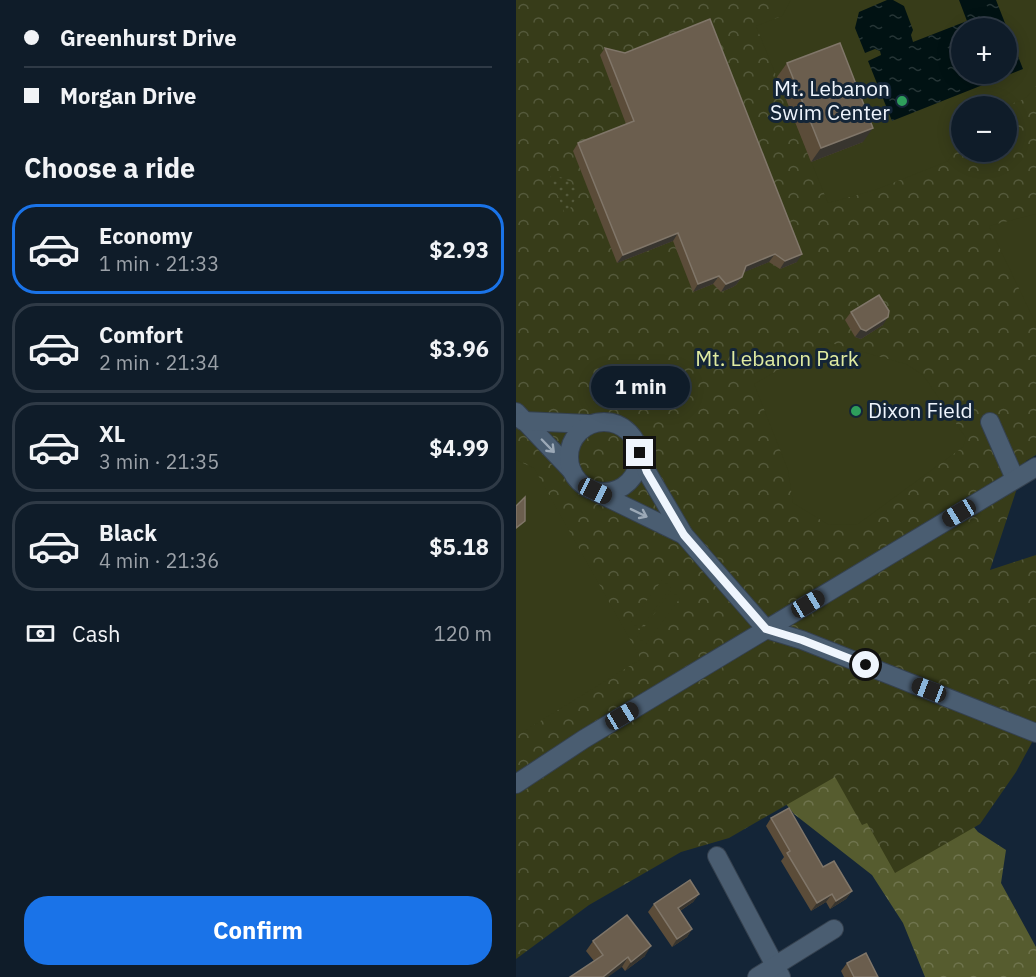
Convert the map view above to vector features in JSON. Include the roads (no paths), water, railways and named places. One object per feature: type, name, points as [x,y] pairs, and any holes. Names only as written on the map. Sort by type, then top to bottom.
[{"type":"street","points":[[520,416],[589,424]]},
{"type":"street","points":[[520,416],[572,471]]},
{"type":"street","points":[[684,535],[585,487],[577,480],[569,461],[569,450],[580,430],[600,421],[622,426],[631,433],[637,442],[647,472],[684,535],[766,629],[802,640],[1036,732]]},
{"type":"street","points":[[990,422],[1016,479]]},
{"type":"street","points":[[595,491],[618,490],[628,484],[635,475],[640,453]]},
{"type":"street","points":[[516,784],[584,739],[1036,467]]},
{"type":"street","points":[[717,856],[779,972]]},
{"type":"street","points":[[757,977],[779,972],[795,952],[834,929]]},
{"type":"water","points":[[887,0],[893,0],[904,6],[913,30],[911,35],[913,42],[951,27],[951,84],[985,84],[892,121],[868,61],[881,55],[880,51],[875,49],[865,53],[855,28],[859,12]]},
{"type":"water","points":[[959,0],[996,0],[1003,18],[966,18]]},
{"type":"water","points":[[1017,54],[1023,69],[1017,71]]},
{"type":"place","name":"Mt. Lebanon Swim Center","points":[[902,101]]},
{"type":"place","name":"Dixon Field","points":[[856,411]]},
{"type":"park label","name":"Mt. Lebanon Park","points":[[777,359]]}]
